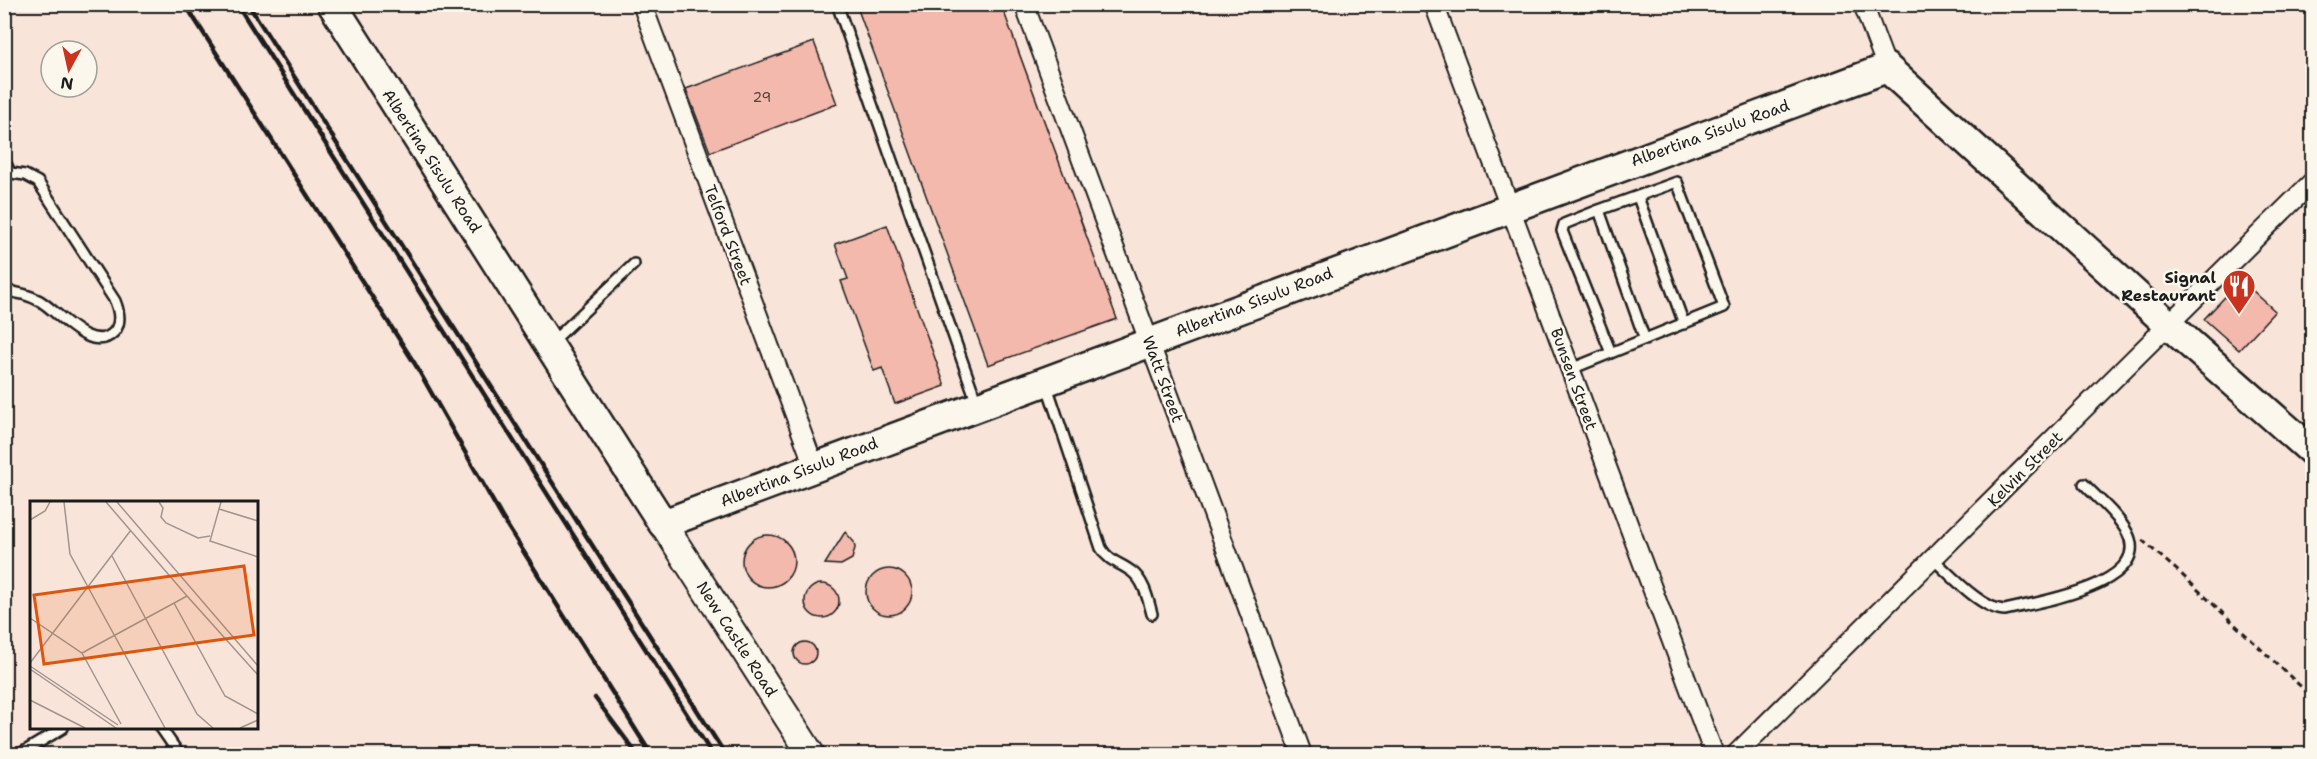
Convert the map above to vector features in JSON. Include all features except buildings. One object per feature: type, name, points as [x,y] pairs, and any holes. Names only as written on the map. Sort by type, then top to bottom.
[{"type":"main road","name":"Albertina Sisulu Road","points":[[332,4],[663,524],[1510,206],[1887,68]]},
{"type":"main road","points":[[1887,68],[2170,326],[2313,451]]},
{"type":"street","name":"Telford Street","points":[[642,4],[814,466]]},
{"type":"street","name":"Watt Street","points":[[1024,4],[1302,754]]},
{"type":"street","name":"Bunsen Street","points":[[1434,4],[1714,754]]},
{"type":"street","points":[[1863,4],[1887,68]]},
{"type":"street","name":"Kelvin Street","points":[[1736,754],[2313,182]]},
{"type":"street","name":"New Castle Road","points":[[663,524],[811,754]]},
{"type":"lane","points":[[837,4],[978,406]]},
{"type":"lane","points":[[4,160],[7,172],[25,175],[38,182],[116,301],[120,315],[118,328],[108,338],[96,340],[83,334],[40,302],[16,292],[4,291]]},
{"type":"lane","points":[[1571,369],[1724,308],[1677,182],[1564,224],[1562,231],[1611,353]]},
{"type":"lane","points":[[1638,196],[1684,324]]},
{"type":"lane","points":[[1599,210],[1645,340]]},
{"type":"lane","points":[[549,344],[634,264]]},
{"type":"lane","points":[[1045,381],[1101,548],[1106,556],[1133,572],[1140,579],[1152,614]]},
{"type":"lane","points":[[1933,560],[1992,609],[2005,610],[2096,586],[2129,561],[2132,550],[2129,537],[2111,512],[2084,484]]},
{"type":"lane","points":[[20,754],[61,729]]},
{"type":"lane","points":[[163,729],[180,754]]},
{"type":"path","points":[[2129,537],[2141,539],[2147,544],[2313,697]]},
{"type":"railway","points":[[185,4],[415,364],[503,519],[651,754]]},
{"type":"railway","points":[[237,4],[712,754]]},
{"type":"railway","points":[[248,4],[725,754]]},
{"type":"railway","points":[[595,698],[637,754]]},
{"type":"place","name":"Signal Restaurant","points":[[2239,315]]}]
